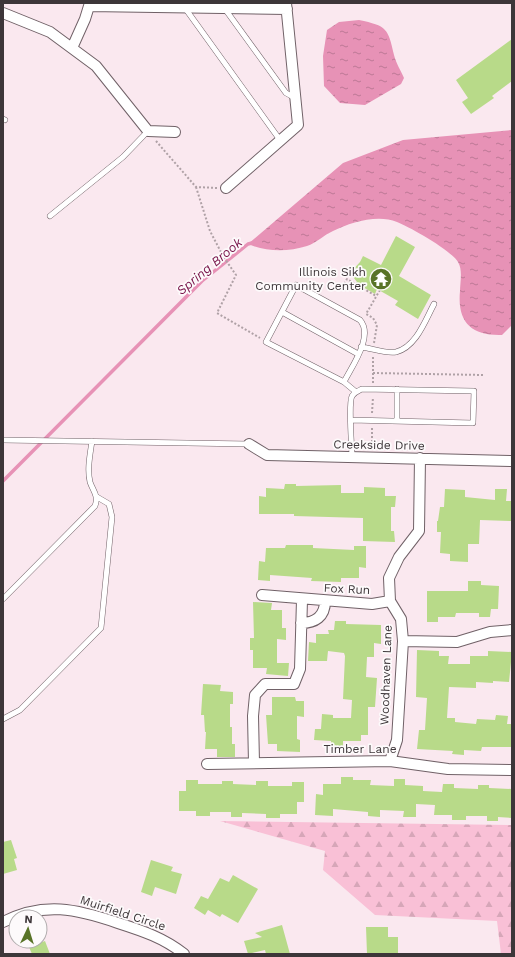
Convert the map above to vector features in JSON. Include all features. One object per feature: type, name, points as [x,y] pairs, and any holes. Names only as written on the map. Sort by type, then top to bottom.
[{"type":"street","points":[[72,48],[85,19],[89,5],[224,8],[286,6],[298,125],[226,188]]},
{"type":"street","points":[[3,13],[50,32],[96,66],[148,131],[175,132]]},
{"type":"street","name":"Creekside Drive","points":[[249,444],[267,456],[512,461]]},
{"type":"street","points":[[390,602],[389,578],[399,557],[419,531],[420,458]]},
{"type":"street","name":"Fox Run","points":[[262,595],[302,600],[372,604],[390,602]]},
{"type":"street","points":[[254,763],[253,716],[255,695],[265,684],[294,684],[300,669],[302,600]]},
{"type":"street","points":[[301,623],[312,623],[319,619],[325,607],[325,601]]},
{"type":"street","name":"Woodhaven Lane","points":[[390,602],[401,619],[403,641],[396,740],[390,760]]},
{"type":"street","points":[[403,641],[457,642],[490,632],[511,628]]},
{"type":"street","name":"Timber Lane","points":[[207,764],[390,760],[448,769],[512,770]]},
{"type":"street","name":"Muirfield Circle","points":[[3,922],[39,910],[72,909],[90,913],[151,933],[170,943],[184,954]]},
{"type":"lane","points":[[184,7],[280,140]]},
{"type":"lane","points":[[224,8],[286,93],[295,98]]},
{"type":"lane","points":[[50,216],[123,157],[148,131]]},
{"type":"lane","points":[[344,382],[358,354],[366,332],[363,324],[360,320],[296,285],[266,342],[344,382],[356,392]]},
{"type":"lane","points":[[361,346],[395,352],[412,343],[434,304]]},
{"type":"lane","points":[[282,312],[358,354]]},
{"type":"lane","points":[[351,420],[473,423],[474,391],[362,389],[356,392],[351,398],[351,420],[352,457]]},
{"type":"lane","points":[[397,389],[397,421]]},
{"type":"lane","points":[[3,440],[249,444]]},
{"type":"lane","points":[[3,599],[95,506],[96,497],[90,484],[88,469],[92,441]]},
{"type":"lane","points":[[3,718],[20,710],[101,628],[112,517],[110,504],[96,497]]},
{"type":"path","points":[[148,131],[196,187],[210,231],[223,256],[236,275],[217,313],[266,342]]},
{"type":"path","points":[[196,187],[226,188]]},
{"type":"path","points":[[332,283],[342,288],[347,279],[376,296]]},
{"type":"path","points":[[373,349],[377,325],[374,318],[366,314],[380,290]]},
{"type":"path","points":[[373,373],[483,375]]},
{"type":"green space","points":[[220,821],[512,825],[512,954],[501,954],[497,921],[375,915],[323,870],[325,851]]},
{"type":"water","points":[[359,20],[375,24],[385,30],[390,39],[397,64],[404,78],[401,84],[365,105],[340,103],[324,86],[323,56],[327,30],[339,22]]},
{"type":"water","points":[[512,130],[512,325],[502,335],[482,333],[474,330],[468,325],[461,311],[461,273],[458,262],[454,257],[439,246],[397,222],[373,219],[356,222],[333,231],[310,245],[300,248],[270,250],[248,244],[343,163],[403,140]]},
{"type":"building","points":[[512,39],[512,81],[492,96],[494,98],[471,114],[462,102],[468,98],[456,80]]},
{"type":"building","name":"Illinois Sikh Community Center","points":[[396,236],[415,247],[399,276],[431,295],[418,319],[395,305],[398,301],[377,289],[375,294],[356,283],[357,282],[350,273],[360,262],[363,256],[381,265]]},
{"type":"building","points":[[285,484],[296,484],[296,486],[341,485],[341,493],[364,493],[364,487],[385,488],[385,496],[396,496],[395,507],[391,507],[391,531],[394,531],[395,542],[363,541],[363,518],[294,516],[294,514],[259,514],[259,496],[266,497],[266,488],[284,489]]},
{"type":"building","points":[[445,489],[465,490],[465,497],[495,500],[495,489],[507,489],[506,501],[512,501],[512,521],[480,520],[479,544],[468,544],[468,562],[450,561],[450,554],[440,553],[441,532],[437,532],[437,521],[440,507],[444,507]]},
{"type":"building","points":[[286,545],[313,545],[313,548],[354,550],[354,546],[366,546],[366,568],[359,567],[359,578],[341,578],[341,582],[311,581],[312,578],[270,575],[270,581],[258,580],[259,561],[265,562],[266,548],[285,548]]},
{"type":"building","points":[[468,581],[481,581],[481,585],[499,586],[498,609],[491,609],[490,617],[479,617],[479,613],[456,613],[455,617],[438,617],[438,622],[427,622],[427,591],[468,591]]},
{"type":"building","points":[[253,602],[272,603],[271,610],[282,610],[282,628],[286,628],[286,640],[277,639],[277,663],[289,663],[288,676],[266,674],[267,668],[253,668],[253,650],[250,650],[250,638],[254,638]]},
{"type":"building","points":[[335,621],[346,621],[346,624],[381,625],[381,644],[374,643],[374,657],[367,657],[366,677],[377,678],[375,707],[368,707],[368,735],[361,735],[361,741],[343,741],[343,746],[331,746],[331,741],[314,740],[315,729],[321,729],[322,714],[333,715],[333,718],[351,718],[352,700],[343,699],[344,653],[328,651],[327,661],[308,661],[309,642],[316,643],[316,634],[329,634],[328,630],[334,630]]},
{"type":"building","points":[[417,650],[439,651],[439,656],[449,656],[448,664],[470,664],[470,656],[488,656],[488,651],[512,652],[509,682],[476,682],[476,688],[449,687],[447,718],[455,718],[455,722],[476,724],[477,719],[495,720],[496,715],[508,716],[507,724],[512,724],[512,747],[482,747],[481,751],[464,750],[464,755],[452,754],[453,751],[417,749],[419,730],[425,730],[427,698],[416,697]]},
{"type":"building","points":[[203,684],[221,685],[220,691],[233,692],[233,704],[230,704],[230,727],[232,727],[232,744],[235,744],[235,757],[217,757],[217,749],[205,749],[206,732],[204,715],[201,715]]},
{"type":"building","points":[[272,697],[295,697],[296,701],[304,701],[304,717],[297,716],[297,739],[300,740],[300,752],[277,751],[277,744],[268,744],[266,715],[272,715]]},
{"type":"building","points":[[341,777],[353,777],[353,780],[371,780],[370,785],[394,786],[394,779],[405,779],[405,785],[423,786],[423,791],[442,792],[443,784],[454,784],[454,788],[478,789],[478,785],[489,785],[489,788],[512,789],[512,818],[498,817],[498,821],[487,821],[487,816],[466,816],[466,820],[452,820],[452,815],[434,815],[435,805],[416,804],[416,817],[403,817],[404,811],[380,810],[380,817],[368,816],[368,812],[333,809],[333,816],[315,815],[316,794],[323,795],[323,784],[341,784]]},
{"type":"building","points":[[186,780],[198,780],[198,784],[222,784],[222,781],[233,781],[233,784],[256,785],[256,781],[268,781],[268,786],[292,786],[292,782],[304,782],[304,802],[297,802],[297,814],[280,814],[280,818],[266,818],[266,814],[242,813],[242,817],[231,817],[231,812],[210,812],[210,816],[196,816],[196,811],[179,811],[179,791],[186,791]]},
{"type":"building","points":[[11,840],[17,858],[14,859],[17,870],[3,874],[3,842]]},
{"type":"building","points":[[151,860],[173,867],[171,871],[182,874],[176,894],[155,887],[152,896],[141,892]]},
{"type":"building","points":[[233,875],[258,889],[238,923],[222,914],[220,917],[208,910],[205,915],[194,908],[201,896],[208,899],[220,878],[229,882]]},
{"type":"building","points":[[282,925],[290,954],[266,954],[265,950],[248,954],[244,941],[262,937],[255,933]]},
{"type":"building","points":[[366,927],[388,927],[388,937],[398,937],[398,954],[367,954]]},
{"type":"building","points":[[30,949],[48,949],[50,954],[32,954]]},
{"type":"waterway","name":"Spring Brook","points":[[3,481],[202,281],[248,244],[252,243]]},
{"type":"place","name":"Illinois Sikh Community Center","points":[[381,279]]}]
